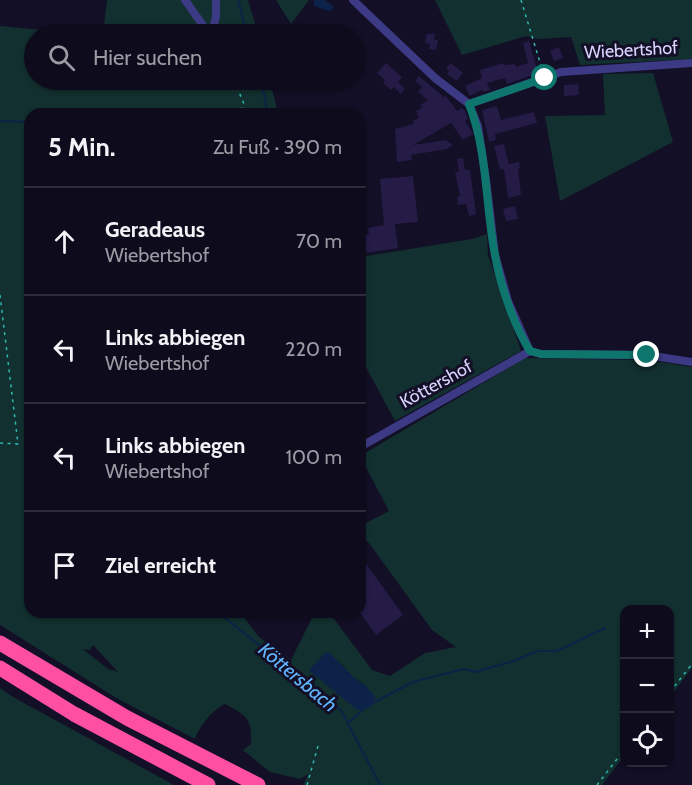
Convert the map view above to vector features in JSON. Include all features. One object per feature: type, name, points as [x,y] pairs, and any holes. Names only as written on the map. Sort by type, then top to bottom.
[{"type":"highway","points":[[0,643],[127,718],[258,785]]},
{"type":"highway","points":[[0,668],[83,719],[208,785]]},
{"type":"street","points":[[184,0],[202,24]]},
{"type":"street","points":[[214,24],[216,0]]},
{"type":"street","points":[[353,0],[435,78],[469,104],[477,126],[495,255],[508,301],[530,351],[541,354],[647,355],[692,362]]},
{"type":"street","name":"Wiebertshof","points":[[469,104],[561,72],[692,63]]},
{"type":"street","name":"Köttershof","points":[[366,444],[530,351]]},
{"type":"path","points":[[521,0],[545,78]]},
{"type":"path","points":[[238,90],[244,105],[242,108]]},
{"type":"path","points":[[0,295],[18,444],[0,443]]},
{"type":"path","points":[[674,686],[692,664]]},
{"type":"path","points":[[307,785],[318,746]]},
{"type":"path","points":[[597,785],[620,755]]},
{"type":"green space","points":[[107,0],[248,0],[255,24],[104,24]]},
{"type":"green space","points":[[276,0],[309,0],[291,24]]},
{"type":"green space","points":[[435,0],[692,0],[692,59],[580,65],[571,37],[538,39],[526,36],[462,55]]},
{"type":"green space","points":[[0,26],[24,28],[24,90],[272,90],[277,108],[24,108],[24,618],[245,618],[259,637],[291,660],[312,618],[333,618],[372,670],[390,676],[425,653],[456,647],[432,630],[366,540],[366,523],[389,511],[366,467],[366,452],[525,358],[647,360],[692,367],[692,668],[674,692],[674,605],[620,605],[620,761],[602,785],[369,785],[369,783],[368,785],[303,785],[308,774],[300,779],[270,772],[243,750],[251,744],[249,723],[243,715],[225,704],[207,719],[195,739],[118,699],[0,625]],"holes":[[[93,645],[118,672],[108,669],[83,649],[90,650]],[[337,660],[353,677],[367,687],[357,710]]]},
{"type":"green space","points":[[653,73],[673,142],[560,201],[545,116],[605,115],[603,74]]},
{"type":"green space","points":[[487,234],[488,255],[521,351],[395,421],[366,367],[366,256],[472,239]]},
{"type":"green space","points":[[0,688],[13,697],[174,785],[0,785]]},
{"type":"water","points":[[314,0],[325,0],[333,6],[333,9],[329,11],[314,6]]},
{"type":"water","points":[[326,652],[329,652],[353,677],[367,687],[375,697],[372,706],[357,710],[310,671]]},
{"type":"building","points":[[427,34],[435,34],[434,40],[438,40],[436,50],[429,49],[430,44],[425,43]]},
{"type":"building","points":[[529,41],[538,73],[507,84],[505,78],[487,83],[490,90],[484,92],[482,90],[470,96],[465,86],[482,78],[480,70],[503,63],[504,65],[515,64],[516,67],[528,63],[523,43]]},
{"type":"building","points":[[559,47],[563,58],[554,61],[550,51]]},
{"type":"building","points":[[386,63],[402,77],[398,82],[405,89],[401,94],[394,87],[391,90],[383,83],[385,80],[377,73]]},
{"type":"building","points":[[451,63],[463,73],[457,81],[447,74],[449,71],[446,68]]},
{"type":"building","points":[[419,76],[443,96],[441,98],[446,96],[457,111],[462,108],[465,111],[468,119],[465,121],[473,134],[463,140],[451,123],[413,145],[446,140],[453,145],[447,149],[411,155],[412,160],[397,162],[395,129],[413,124],[414,120],[419,118],[416,111],[428,100],[418,92],[422,87],[415,81]]},
{"type":"building","points":[[578,84],[579,95],[564,96],[564,85]]},
{"type":"building","points":[[497,106],[501,120],[534,112],[537,123],[495,134],[496,140],[489,142],[482,110]]},
{"type":"building","points":[[504,144],[509,164],[519,162],[520,168],[518,169],[521,195],[508,198],[504,169],[500,170],[494,146]]},
{"type":"building","points":[[463,158],[465,170],[470,170],[476,214],[469,216],[466,204],[458,205],[457,197],[460,196],[455,172],[459,171],[457,159]]},
{"type":"building","points":[[413,176],[418,222],[395,224],[398,248],[366,253],[368,228],[384,225],[380,179]]},
{"type":"building","points":[[515,206],[518,219],[506,221],[503,209]]},
{"type":"building","points":[[366,563],[403,615],[376,635],[364,618],[366,618]]},
{"type":"waterway","name":"Köttersbach","points":[[238,0],[244,24]]},
{"type":"waterway","name":"Köttersbach","points":[[263,90],[267,108]]},
{"type":"waterway","points":[[0,121],[24,122]]},
{"type":"waterway","name":"Köttersbach","points":[[225,618],[341,710],[380,785]]},
{"type":"waterway","points":[[373,703],[413,682],[464,669],[475,672],[514,661],[537,651],[557,651],[605,628]]},
{"type":"waterway","points":[[348,723],[363,710]]},
{"type":"route","points":[[545,78],[469,104],[477,126],[495,255],[508,301],[530,351],[541,354],[647,355]]}]
